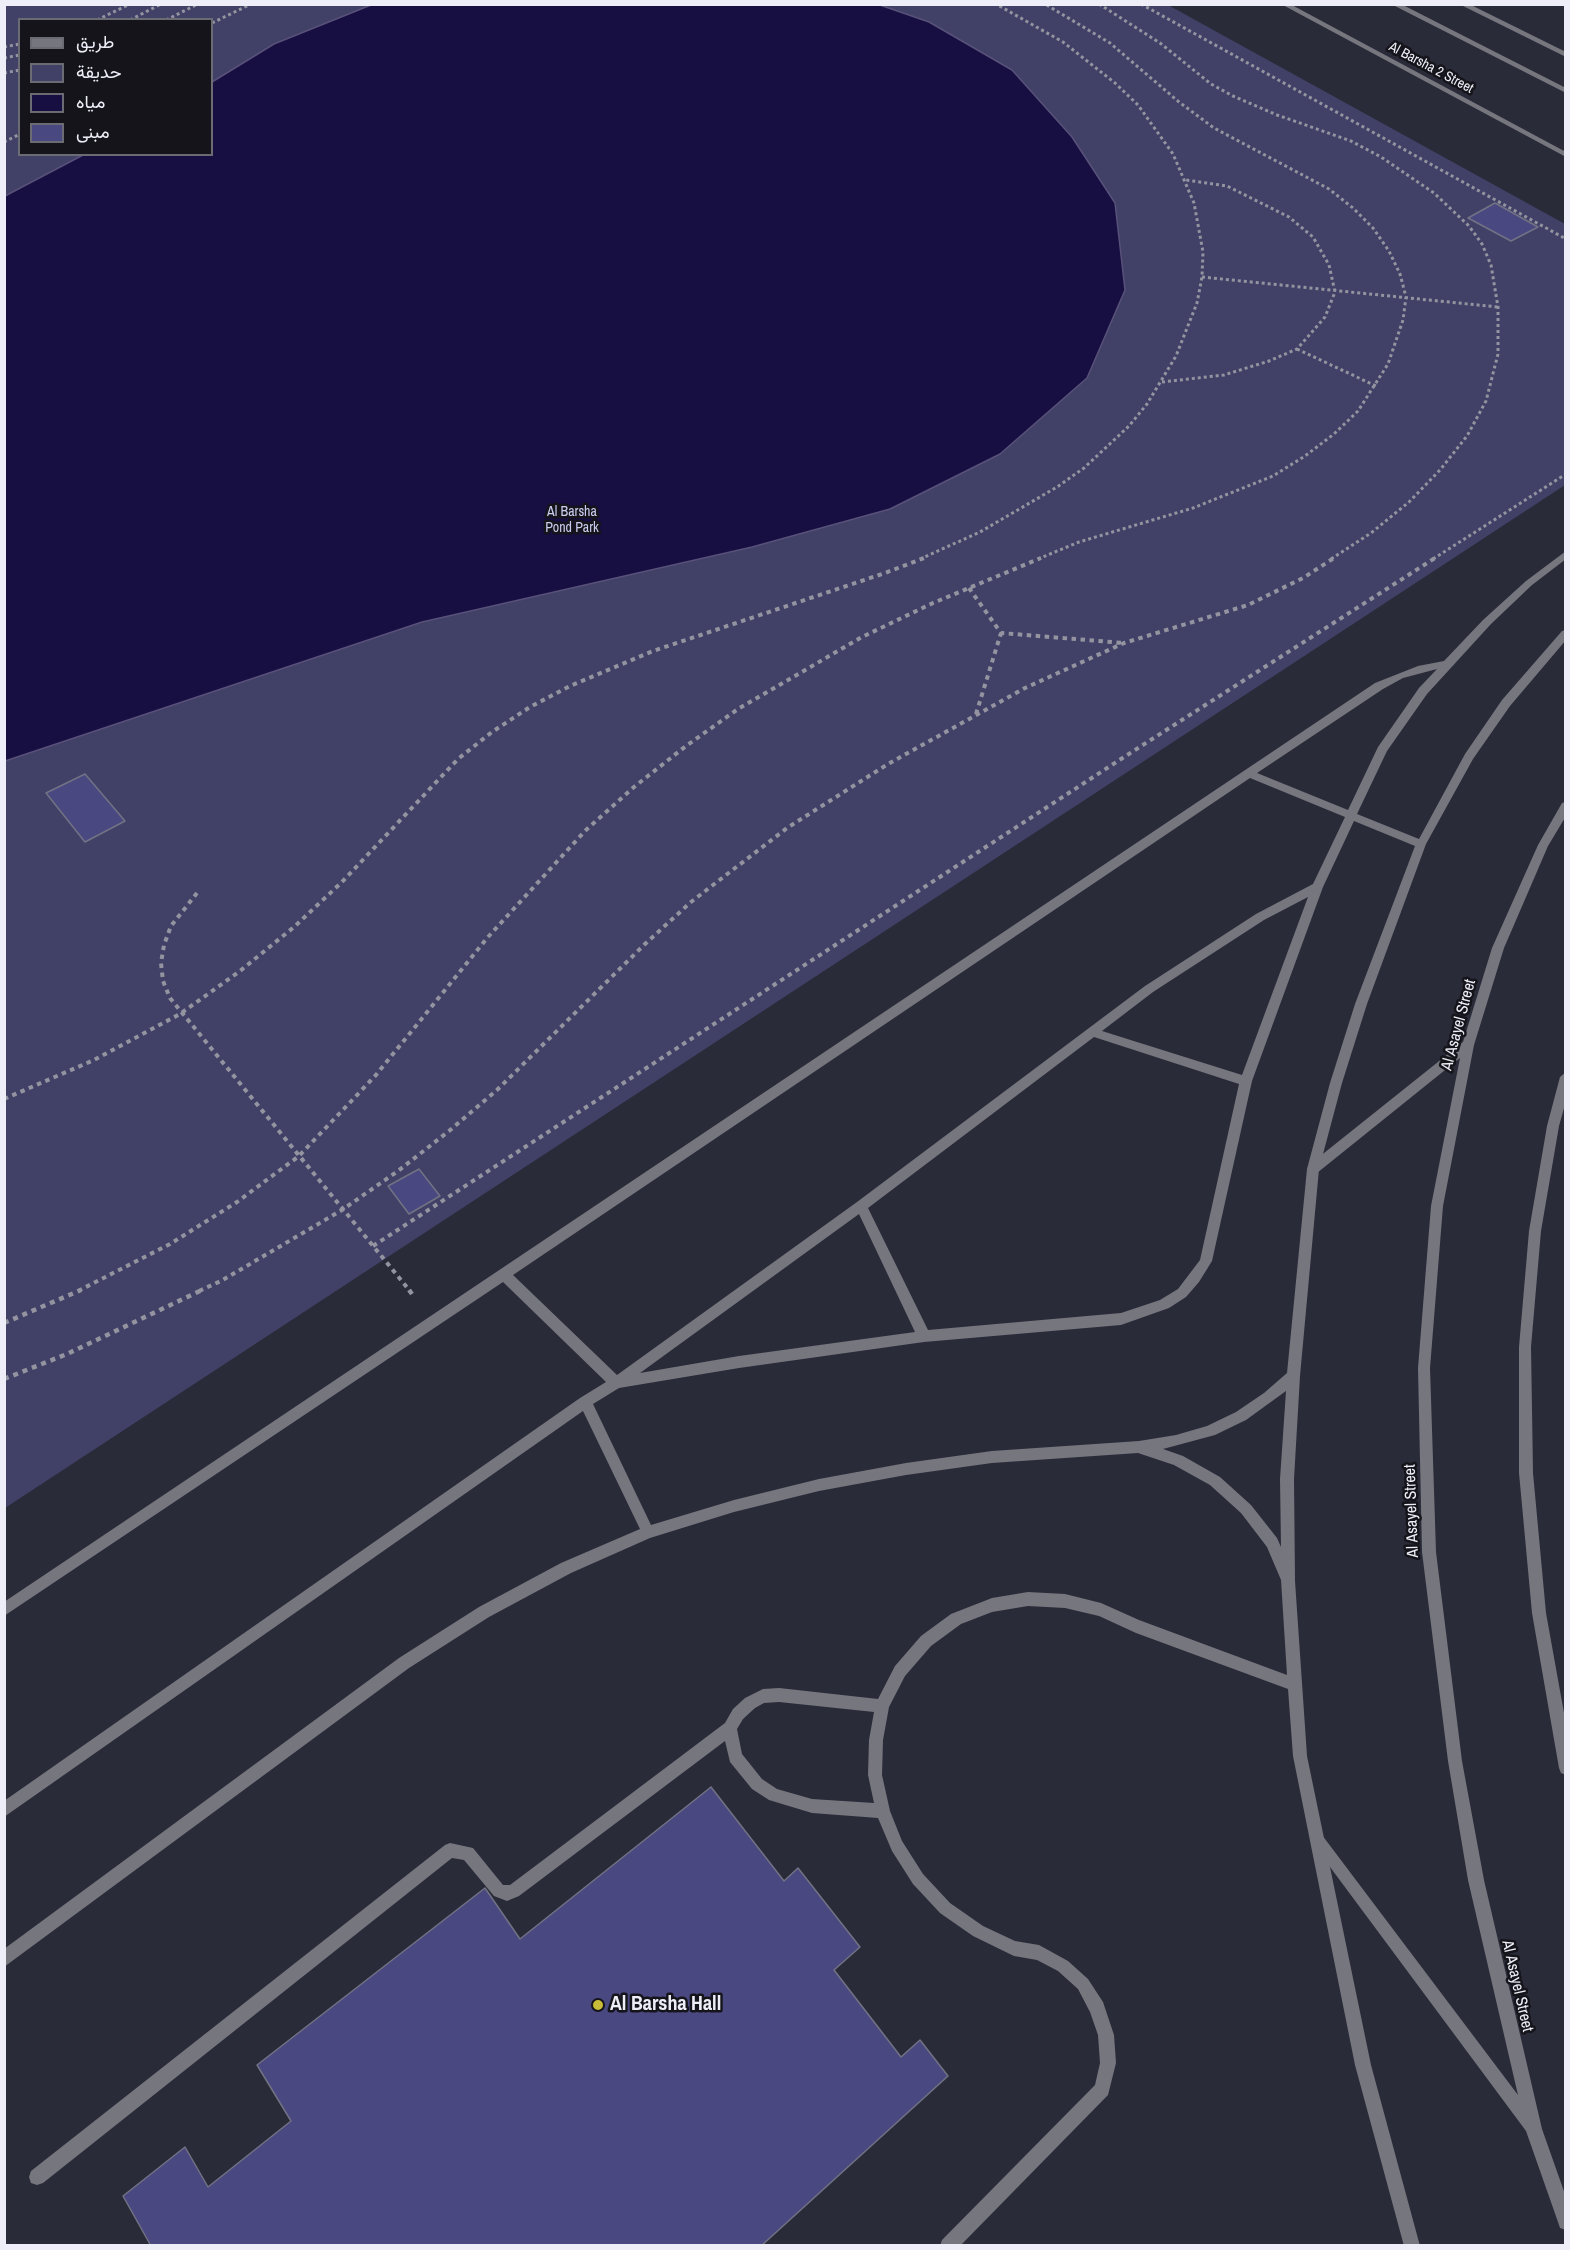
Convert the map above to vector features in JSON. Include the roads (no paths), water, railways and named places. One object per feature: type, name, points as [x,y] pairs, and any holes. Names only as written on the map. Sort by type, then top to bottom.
[{"type":"street","name":"Al Barsha 2 Street","points":[[1284,4],[1566,155]]},
{"type":"street","points":[[1394,4],[1566,91]]},
{"type":"street","points":[[1462,4],[1566,55]]},
{"type":"street","points":[[616,1383],[739,1362],[924,1336],[1121,1319],[1164,1305],[1182,1293],[1206,1261],[1246,1081],[1317,887],[1382,750],[1423,691],[1447,664],[1495,614],[1566,554]]},
{"type":"street","points":[[1412,2246],[1363,2065],[1300,1756],[1288,1581],[1287,1479],[1293,1376],[1313,1169],[1336,1083],[1361,1004],[1421,844],[1469,757],[1506,703],[1566,633]]},
{"type":"street","points":[[4,1610],[436,1322],[1247,774],[1389,681],[1422,668],[1447,664]]},
{"type":"street","points":[[1247,774],[1421,844]]},
{"type":"street","name":"Al Asayel Street","points":[[1566,806],[1543,845],[1498,948],[1468,1045],[1437,1206],[1424,1368],[1429,1552],[1461,1793],[1476,1880],[1534,2129],[1566,2222]]},
{"type":"street","points":[[4,1810],[585,1402],[616,1383],[861,1206],[1092,1032],[1204,952],[1260,917],[1317,887]]},
{"type":"street","points":[[1092,1032],[1246,1081]]},
{"type":"street","points":[[1313,1169],[1468,1045]]},
{"type":"street","points":[[1566,1077],[1553,1126],[1534,1231],[1525,1347],[1526,1473],[1539,1613],[1566,1768]]},
{"type":"street","points":[[861,1206],[924,1336]]},
{"type":"street","points":[[504,1275],[616,1383]]},
{"type":"street","points":[[4,1959],[404,1663],[484,1612],[566,1568],[648,1532],[734,1506],[808,1488],[906,1469],[992,1457],[1139,1447],[1176,1441],[1210,1431],[1231,1421],[1269,1397],[1293,1376]]},
{"type":"street","points":[[585,1402],[648,1532]]},
{"type":"street","points":[[1139,1447],[1178,1460],[1223,1488],[1246,1509],[1272,1543],[1288,1581]]},
{"type":"street","points":[[948,2246],[1102,2089],[1108,2063],[1106,2035],[1097,2008],[1083,1984],[1063,1966],[1039,1953],[1014,1948],[978,1931],[945,1908],[918,1879],[897,1846],[883,1810],[876,1775],[876,1740],[882,1706],[900,1671],[926,1641],[956,1620],[992,1605],[1028,1599],[1065,1601],[1101,1610],[1136,1626],[1295,1685]]},
{"type":"street","points":[[36,2177],[450,1850],[468,1853],[499,1892],[514,1891],[730,1728],[738,1714],[750,1703],[763,1696],[779,1695],[882,1706]]},
{"type":"street","points":[[730,1728],[735,1757],[757,1784],[774,1795],[812,1806],[883,1810]]},
{"type":"street","points":[[1317,1839],[1534,2129]]},
{"type":"water","points":[[877,4],[929,22],[1012,70],[1072,137],[1115,203],[1125,290],[1087,378],[1000,454],[890,509],[752,547],[422,622],[5,761],[5,196],[81,156],[213,156],[213,81],[274,44],[371,5]]},
{"type":"place","name":"Al Barsha Hall","points":[[598,2005]]},
{"type":"park label","name":"Al Barsha Pond Park","points":[[572,520]]}]
